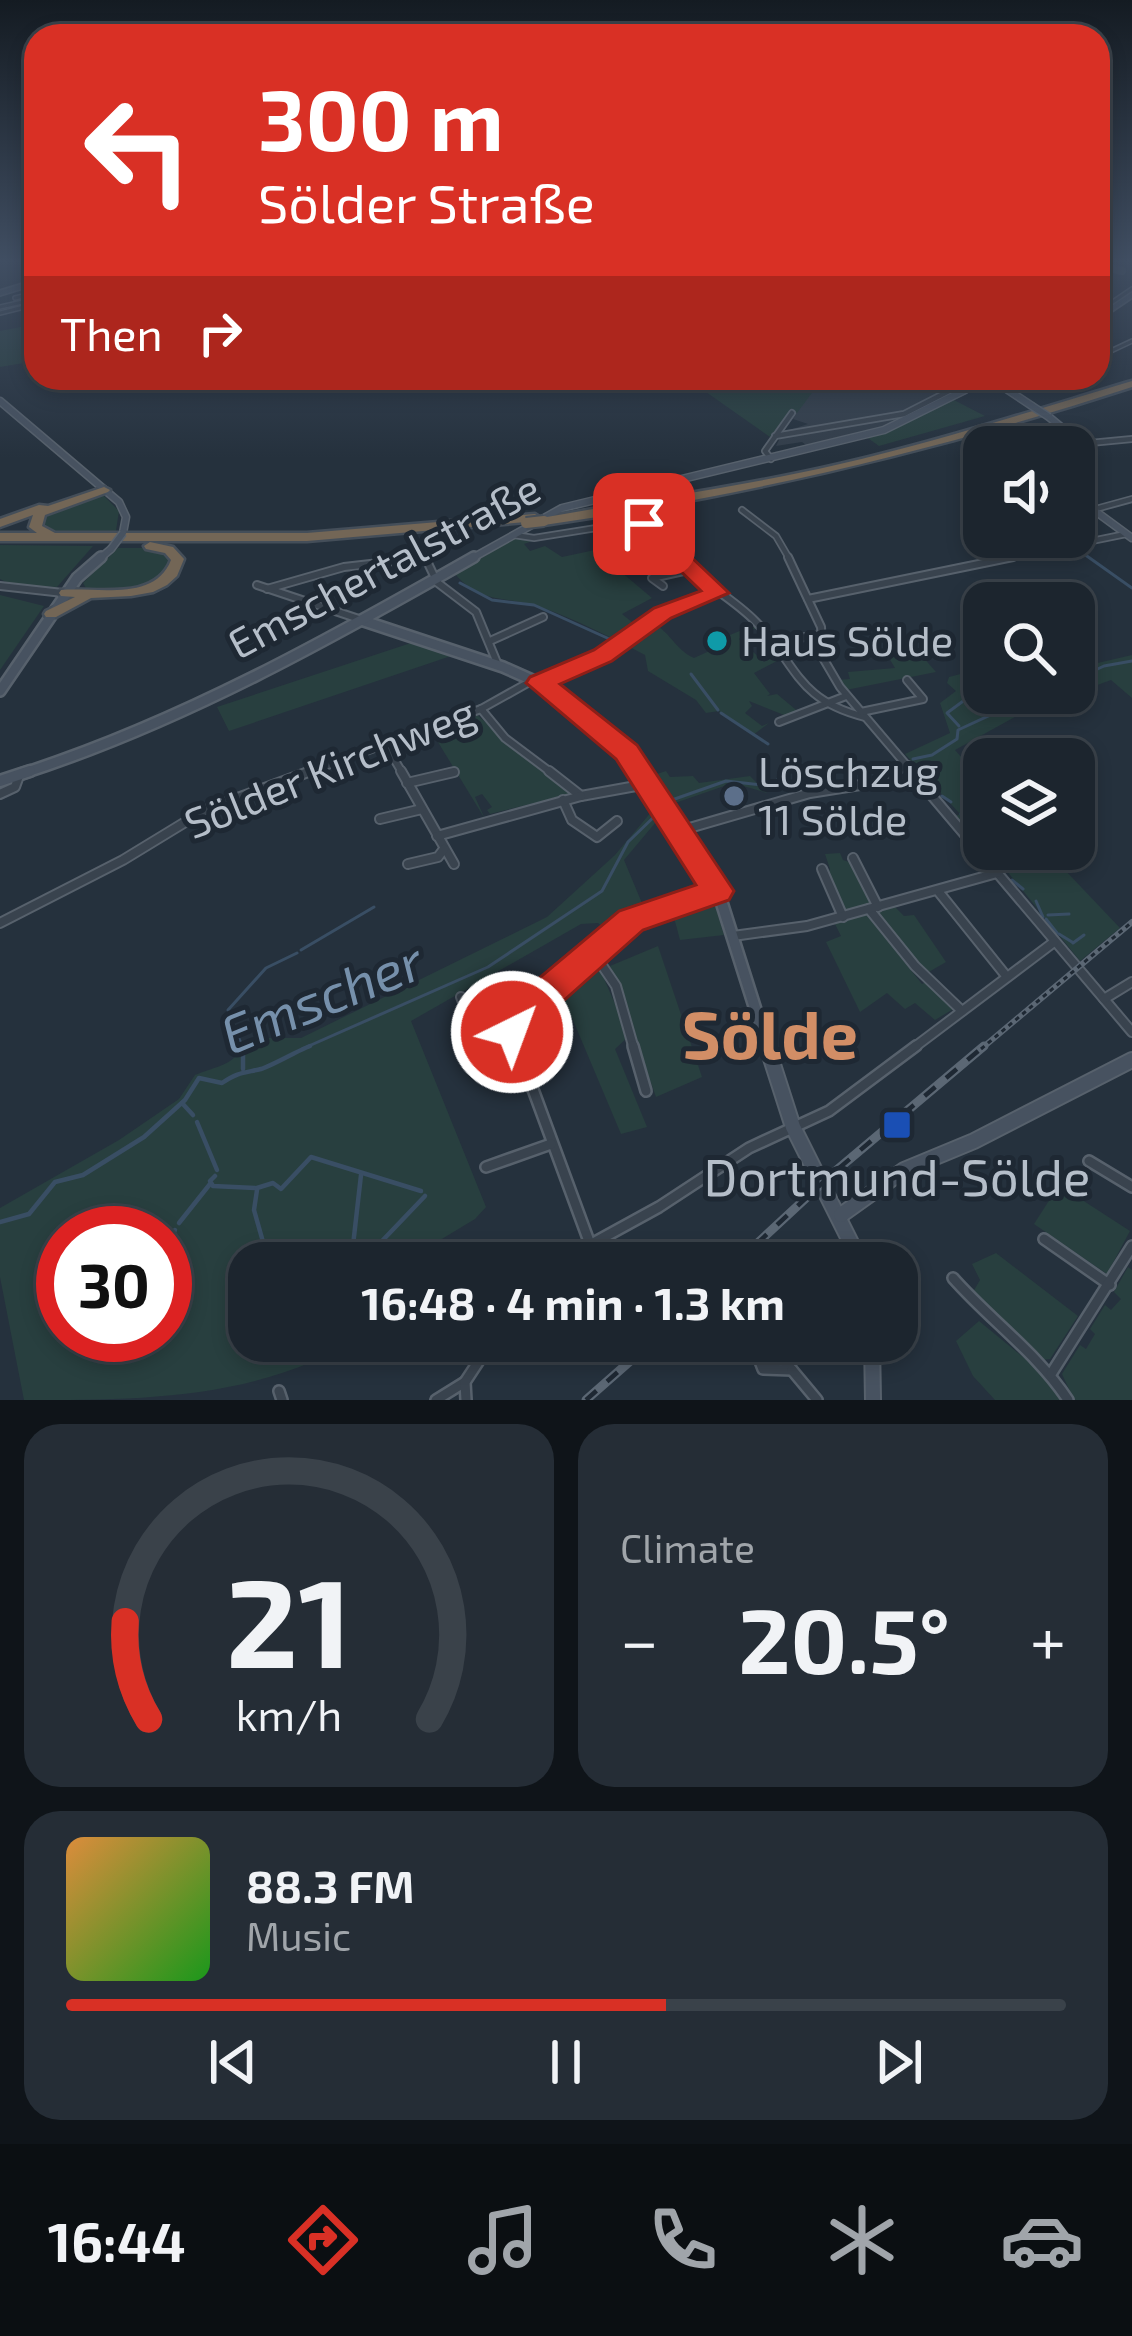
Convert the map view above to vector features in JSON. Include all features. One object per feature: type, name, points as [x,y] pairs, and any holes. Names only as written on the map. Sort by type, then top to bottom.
[{"type":"highway","points":[[0,539],[214,543],[382,537],[540,520],[699,498],[831,471],[1105,390]]},
{"type":"highway","points":[[66,539],[37,530],[37,517],[58,504],[104,489]]},
{"type":"highway","points":[[0,523],[104,489]]},
{"type":"highway","points":[[0,539],[307,537],[540,520]]},
{"type":"highway","points":[[51,614],[86,596],[156,587],[178,574],[186,552],[214,543]]},
{"type":"highway","points":[[65,595],[140,590],[177,570],[178,560],[171,551],[135,544]]},
{"type":"highway","points":[[77,578],[86,596]]},
{"type":"main road","name":"Emschertalstraße","points":[[1,780],[81,755],[363,621],[573,504],[862,436],[974,390]]},
{"type":"main road","points":[[1005,390],[1060,426]]},
{"type":"main road","points":[[0,401],[124,511],[123,533],[77,578],[0,691]]},
{"type":"main road","points":[[1095,512],[1129,536]]},
{"type":"main road","points":[[363,621],[498,665],[562,696],[612,738],[648,783],[718,891],[793,1127],[852,1242]]},
{"type":"main road","points":[[841,1215],[904,1170],[1128,1068]]},
{"type":"main road","points":[[872,1362],[873,1400]]},
{"type":"street","points":[[776,436],[904,414],[970,390]]},
{"type":"street","points":[[771,459],[765,452],[792,413]]},
{"type":"street","points":[[1095,443],[1132,439]]},
{"type":"street","points":[[1095,509],[1132,499]]},
{"type":"street","points":[[742,510],[776,536],[822,635],[823,658],[846,696],[1132,1032]]},
{"type":"street","points":[[514,535],[534,538],[636,520],[772,641],[793,677],[832,702],[863,714],[925,702],[907,680]]},
{"type":"street","points":[[808,599],[1129,536]]},
{"type":"street","points":[[418,544],[435,580],[470,606],[498,665]]},
{"type":"street","points":[[267,589],[344,567],[424,558]]},
{"type":"street","points":[[663,586],[652,578],[688,570]]},
{"type":"street","points":[[43,594],[77,578]]},
{"type":"street","points":[[257,585],[363,621]]},
{"type":"street","points":[[0,588],[65,595]]},
{"type":"street","name":"Sölder Kirchweg","points":[[0,923],[124,860],[206,810],[481,709],[603,656],[662,613],[717,593]]},
{"type":"street","points":[[43,594],[53,601],[51,614]]},
{"type":"street","points":[[490,641],[541,621]]},
{"type":"street","points":[[772,641],[822,635]]},
{"type":"street","points":[[779,722],[846,696]]},
{"type":"street","points":[[481,709],[505,738],[581,796]]},
{"type":"street","points":[[384,742],[454,864]]},
{"type":"street","points":[[680,830],[800,795],[879,782],[908,765]]},
{"type":"street","points":[[407,783],[454,772]]},
{"type":"street","name":"Emschertalstraße","points":[[0,794],[15,787],[19,776]]},
{"type":"street","points":[[437,836],[562,800],[648,783]]},
{"type":"street","points":[[562,800],[572,820],[597,837],[617,821]]},
{"type":"street","points":[[380,819],[422,809]]},
{"type":"street","points":[[408,864],[438,857],[444,849]]},
{"type":"street","points":[[853,858],[874,908],[915,966],[962,1011]]},
{"type":"street","points":[[822,869],[842,916]]},
{"type":"street","points":[[733,936],[842,916],[998,873]]},
{"type":"street","points":[[938,890],[1006,977]]},
{"type":"street","points":[[589,1242],[512,1037],[519,1017],[637,916],[718,891]]},
{"type":"street","points":[[594,1242],[659,1207],[748,1148],[829,1111],[1054,942]]},
{"type":"street","points":[[593,952],[616,986],[646,1091]]},
{"type":"street","points":[[1104,1000],[1132,982]]},
{"type":"street","points":[[460,997],[485,1062],[518,1054]]},
{"type":"street","points":[[458,1038],[473,1033]]},
{"type":"street","points":[[487,1167],[551,1144]]},
{"type":"street","points":[[1089,1161],[1132,1187]]},
{"type":"street","points":[[1044,1239],[1110,1285]]},
{"type":"street","points":[[1051,1374],[1132,1246]]},
{"type":"street","points":[[953,1278],[988,1318],[1051,1374],[1068,1400]]},
{"type":"street","points":[[436,1400],[465,1382],[478,1362]]},
{"type":"street","points":[[791,1370],[817,1400]]},
{"type":"street","points":[[465,1382],[466,1400]]},
{"type":"shaded area","points":[[807,390],[953,390],[890,425],[809,447],[802,442],[776,446],[783,432],[808,424],[793,419],[796,414],[791,412]]},
{"type":"green space","points":[[24,327],[24,363],[0,367],[0,331]]},
{"type":"green space","points":[[703,390],[814,390],[770,437]]},
{"type":"green space","points":[[952,399],[985,416],[879,446],[865,436],[900,426]]},
{"type":"green space","points":[[102,494],[119,511],[115,537],[45,533],[37,521],[54,506]]},
{"type":"green space","points":[[515,538],[535,540],[524,544],[530,551],[545,546],[562,557],[595,550],[652,598],[622,614],[638,627],[626,636],[651,623],[694,658],[727,643],[720,639],[757,624],[761,629],[750,629],[739,639],[764,662],[772,658],[760,651],[772,648],[777,661],[754,673],[767,696],[777,694],[801,714],[789,717],[749,701],[752,706],[745,713],[762,726],[769,723],[753,735],[719,711],[706,713],[696,700],[648,671],[645,655],[553,612],[484,595],[455,574]]},
{"type":"green space","points":[[0,545],[93,546],[57,587],[12,585],[0,579]]},
{"type":"green space","points":[[118,548],[156,548],[176,559],[161,582],[124,591],[87,590],[83,583]]},
{"type":"green space","points":[[0,595],[44,606],[0,670]]},
{"type":"green space","points":[[908,640],[936,672],[846,690],[838,680],[850,679],[848,672],[895,668],[883,648]]},
{"type":"green space","points":[[414,642],[451,656],[229,731],[217,707]]},
{"type":"green space","points":[[1132,655],[1132,698],[1111,680],[1095,686],[1095,664]]},
{"type":"green space","points":[[963,673],[963,714],[1020,714],[977,738],[963,738],[963,746],[955,750],[963,759],[963,824],[956,816],[960,814],[905,754],[950,733],[940,703],[956,691],[947,683],[949,677]]},
{"type":"green space","points":[[476,714],[571,794],[490,814],[487,810],[492,807],[482,794],[475,797],[485,819],[430,729]]},
{"type":"green space","points":[[666,771],[670,777],[693,776],[699,783],[750,776],[767,793],[733,783],[675,803],[651,776]]},
{"type":"green space","points":[[653,810],[661,816],[624,860],[644,908],[608,931],[598,923],[581,924],[411,1021],[486,1207],[475,1219],[437,1242],[228,1242],[228,1362],[311,1362],[244,1384],[173,1395],[24,1400],[0,1277],[0,1208],[119,1140],[179,1099],[195,1075],[226,1063],[253,1038],[301,1038],[547,917],[615,855]]},
{"type":"green space","points":[[840,853],[843,860],[856,864],[872,903],[847,912],[826,880],[830,869],[825,854]]},
{"type":"green space","points":[[1006,870],[1065,870],[1120,928],[1080,961]]},
{"type":"green space","points":[[714,901],[724,935],[680,940],[672,910]]},
{"type":"green space","points":[[894,906],[904,916],[914,915],[946,962],[927,973],[876,913]]},
{"type":"green space","points":[[866,914],[922,984],[926,982],[955,1008],[935,1020],[915,1003],[905,1009],[887,993],[860,1012],[826,942],[841,936],[834,922]]},
{"type":"green space","points":[[658,946],[702,1077],[656,1097],[610,966]]},
{"type":"green space","points":[[595,958],[629,1036],[615,1049],[647,1127],[621,1134],[559,987]]},
{"type":"green space","points":[[1059,1185],[1130,1231],[1107,1274],[1034,1224]]},
{"type":"green space","points":[[996,1253],[1078,1316],[1050,1359],[1042,1360],[973,1292],[980,1280],[972,1264]]},
{"type":"green space","points":[[1128,1267],[1132,1270],[1132,1400],[1074,1400],[1062,1374],[1080,1345],[1086,1349],[1095,1334],[1090,1329],[1105,1305],[1111,1310],[1121,1299],[1114,1292]]},
{"type":"green space","points":[[979,1321],[1040,1371],[1061,1400],[995,1400],[973,1376],[956,1341]]},
{"type":"waterway","points":[[1090,558],[1132,588]]},
{"type":"waterway","points":[[460,583],[492,600],[534,605],[616,642]]},
{"type":"waterway","name":"Emscher","points":[[1095,670],[1132,661]]},
{"type":"waterway","points":[[691,674],[718,710]]},
{"type":"waterway","points":[[959,726],[947,713],[963,701]]},
{"type":"waterway","points":[[721,713],[768,744]]},
{"type":"waterway","name":"Emscher","points":[[913,759],[932,755],[957,739],[958,730],[993,714]]},
{"type":"waterway","name":"Emscher","points":[[669,801],[726,781],[770,786],[798,763]]},
{"type":"waterway","points":[[926,777],[936,783]]},
{"type":"waterway","points":[[942,796],[951,802]]},
{"type":"waterway","name":"Emscher","points":[[302,1049],[488,967],[602,891],[628,842],[659,812]]},
{"type":"waterway","points":[[961,814],[963,819]]},
{"type":"waterway","points":[[1012,880],[1023,889]]},
{"type":"waterway","points":[[1036,901],[1043,917]]},
{"type":"waterway","points":[[301,950],[374,907]]},
{"type":"waterway","points":[[1048,915],[1069,914]]},
{"type":"waterway","points":[[1046,919],[1057,933]]},
{"type":"waterway","points":[[1059,934],[1072,942]]},
{"type":"waterway","points":[[1073,943],[1084,935]]},
{"type":"waterway","points":[[243,1049],[228,1010],[266,968],[297,953]]},
{"type":"waterway","name":"Emscher","points":[[0,1222],[29,1214],[55,1182],[83,1175],[144,1137],[185,1100],[199,1078],[222,1083],[310,1046]]},
{"type":"waterway","points":[[243,1049],[243,1069]]},
{"type":"waterway","points":[[182,1103],[193,1115]]},
{"type":"waterway","points":[[197,1122],[217,1170]]},
{"type":"waterway","points":[[257,1188],[273,1183],[281,1189],[311,1157],[421,1191]]},
{"type":"waterway","points":[[353,1242],[361,1175]]},
{"type":"waterway","points":[[215,1176],[210,1181],[213,1186],[255,1188]]},
{"type":"waterway","points":[[192,1207],[210,1184]]},
{"type":"waterway","points":[[257,1190],[254,1210],[263,1242]]},
{"type":"waterway","points":[[381,1242],[425,1196]]},
{"type":"railway","points":[[981,1049],[1132,922]]},
{"type":"railway","points":[[759,1242],[984,1046]]},
{"type":"railway","points":[[586,1400],[629,1362]]},
{"type":"place","name":"Haus Sölde","points":[[717,641]]},
{"type":"place","name":"Löschzug 11 Sölde","points":[[734,796]]},
{"type":"place","name":"Dortmund-Sölde","points":[[897,1125]]},
{"type":"district","name":"Sölde","points":[[770,1036]]},
{"type":"route","points":[[512,1032],[519,1017],[631,920],[718,891],[627,752],[570,702],[539,683],[603,656],[662,613],[717,593],[644,524]]}]
